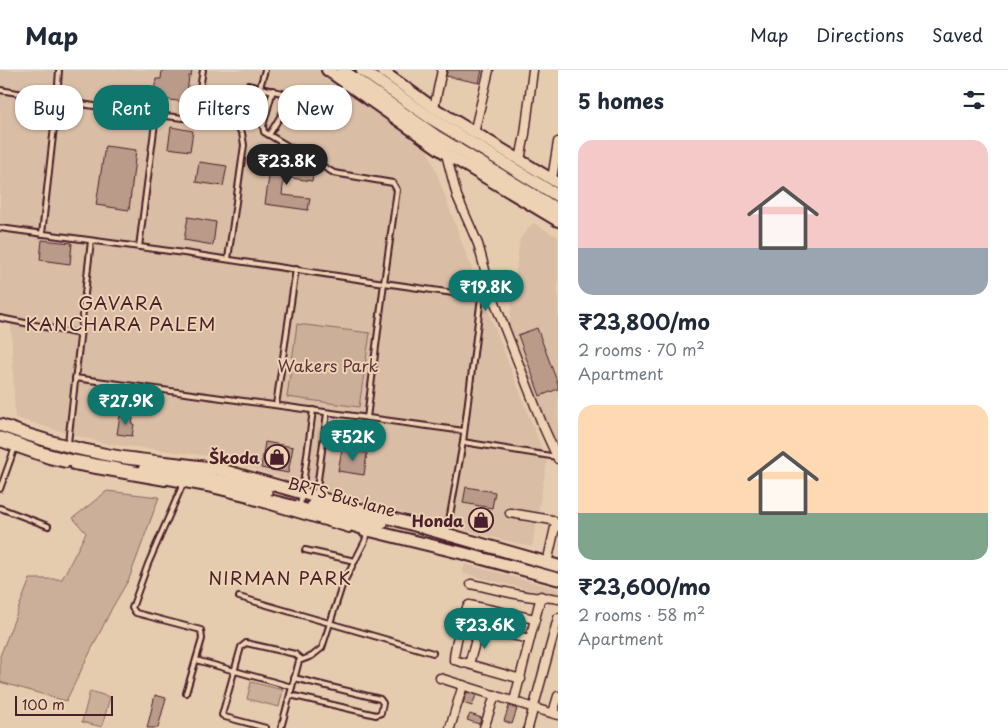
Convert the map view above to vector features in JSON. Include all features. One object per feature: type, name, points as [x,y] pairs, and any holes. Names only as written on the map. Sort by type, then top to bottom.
[{"type":"main road","points":[[342,70],[436,136],[558,210]]},
{"type":"main road","points":[[362,70],[429,117],[558,196]]},
{"type":"main road","points":[[0,425],[67,446],[109,455],[222,470],[301,505],[314,508],[368,530],[558,579]]},
{"type":"main road","name":"BRTS Bus lane","points":[[0,431],[74,454],[222,481],[301,505]]},
{"type":"main road","points":[[0,438],[68,460],[183,484],[210,486],[447,534],[552,564]]},
{"type":"main road","name":"BRTS Bus lane","points":[[314,508],[558,572]]},
{"type":"street","points":[[327,70],[446,154],[558,221]]},
{"type":"street","points":[[381,70],[434,108],[555,181],[558,142]]},
{"type":"street","points":[[434,108],[442,70]]},
{"type":"street","points":[[474,133],[489,70]]},
{"type":"street","points":[[520,160],[533,70]]},
{"type":"street","points":[[446,154],[458,196],[478,244],[493,296],[521,373],[557,458]]},
{"type":"street","points":[[510,513],[554,521],[556,536],[552,564]]},
{"type":"street","points":[[471,584],[535,597],[541,596],[558,599]]},
{"type":"street","points":[[514,701],[541,596]]},
{"type":"street","points":[[520,679],[456,661],[454,658],[466,608],[468,605],[535,619]]},
{"type":"street","points":[[528,728],[558,618]]},
{"type":"street","points":[[462,625],[530,639]]},
{"type":"street","points":[[470,664],[479,629]]},
{"type":"street","points":[[440,678],[556,714],[558,696]]},
{"type":"street","points":[[450,728],[463,685]]},
{"type":"street","points":[[484,728],[495,695]]},
{"type":"lane","points":[[58,85],[59,70]]},
{"type":"lane","points":[[201,85],[203,70]]},
{"type":"lane","points":[[261,85],[265,70]]},
{"type":"lane","points":[[268,89],[292,97],[292,100],[269,135]]},
{"type":"lane","points":[[0,90],[15,93]]},
{"type":"lane","points":[[273,90],[262,129],[269,135],[334,172],[393,183],[397,190],[367,418]]},
{"type":"lane","points":[[42,234],[54,130]]},
{"type":"lane","points":[[139,247],[154,130]]},
{"type":"lane","points":[[228,259],[244,140],[240,130]]},
{"type":"lane","points":[[0,228],[228,259],[384,284],[481,297],[493,296]]},
{"type":"lane","points":[[67,446],[91,241]]},
{"type":"lane","points":[[276,405],[296,270]]},
{"type":"lane","points":[[447,534],[464,431],[481,297]]},
{"type":"lane","points":[[0,318],[80,334]]},
{"type":"lane","points":[[75,378],[464,431]]},
{"type":"lane","points":[[301,505],[313,410]]},
{"type":"lane","points":[[281,728],[299,661],[312,656],[322,648],[341,590],[363,547],[367,535],[314,508],[327,412]]},
{"type":"lane","points":[[462,442],[557,458]]},
{"type":"lane","points":[[0,444],[49,461],[183,484],[148,564],[132,608],[136,613],[201,630],[202,639],[186,693]]},
{"type":"lane","points":[[0,489],[14,450]]},
{"type":"lane","points":[[0,508],[48,526]]},
{"type":"lane","points":[[305,550],[355,561]]},
{"type":"lane","points":[[239,597],[433,653]]},
{"type":"lane","points":[[266,728],[222,715],[241,647],[246,643],[295,654],[301,659]]},
{"type":"lane","points":[[196,660],[292,687]]},
{"type":"lane","points":[[290,695],[376,715],[381,713],[382,710],[383,703],[380,699],[294,678]]},
{"type":"shaded area","points":[[0,70],[318,70],[339,85],[278,85],[278,130],[352,130],[352,94],[427,147],[468,259],[547,462],[532,547],[298,483],[217,457],[102,443],[15,418],[11,324],[0,322]]},
{"type":"shaded area","points":[[533,223],[558,237],[558,444],[540,408],[509,325],[520,239]]},
{"type":"shaded area","points":[[465,564],[558,589],[558,597],[462,573]]},
{"type":"green space","name":"Wakers Park","points":[[297,324],[370,333],[359,407],[287,397]]},
{"type":"green space","points":[[107,491],[159,497],[129,579],[112,608],[66,701],[0,682],[0,656],[30,579],[62,579],[86,533],[73,518]]},
{"type":"green space","points":[[251,682],[283,690],[279,707],[247,699]]},
{"type":"green space","points":[[90,691],[110,697],[102,727],[82,722]]},
{"type":"building","points":[[162,70],[192,70],[188,85],[179,85],[179,101],[169,100],[169,85],[155,85],[156,79],[161,79]]},
{"type":"building","points":[[448,70],[482,70],[479,83],[446,76]]},
{"type":"building","points":[[171,127],[179,130],[193,131],[190,151],[168,148]]},
{"type":"building","points":[[105,146],[136,150],[129,210],[96,205]]},
{"type":"building","points":[[199,162],[227,166],[223,186],[196,182]]},
{"type":"building","points":[[271,163],[314,169],[312,181],[284,177],[282,195],[310,198],[308,210],[265,204]]},
{"type":"building","points":[[188,217],[216,222],[213,245],[184,240]]},
{"type":"building","points":[[42,240],[72,243],[70,264],[40,260]]},
{"type":"building","points":[[537,328],[558,384],[558,389],[540,396],[518,335]]},
{"type":"building","points":[[120,416],[133,418],[132,436],[117,434]]},
{"type":"building","name":"Škoda","points":[[265,442],[293,447],[288,473],[261,468]]},
{"type":"building","points":[[342,449],[367,453],[364,475],[338,471]]},
{"type":"building","points":[[466,487],[495,492],[492,508],[463,503]]},
{"type":"building","points":[[467,692],[476,695],[472,706],[463,703]]},
{"type":"building","points":[[155,695],[166,698],[158,728],[147,728]]},
{"type":"building","points":[[509,706],[517,709],[512,724],[504,721]]},
{"type":"building","points":[[470,714],[482,718],[479,724],[467,720]]},
{"type":"place","name":"Škoda","points":[[277,457]]},
{"type":"place","name":"Honda","points":[[481,520]]},
{"type":"district","name":"GAVARA KANCHARA PALEM","points":[[121,312]]},
{"type":"district","name":"NIRMAN PARK","points":[[280,577]]}]
